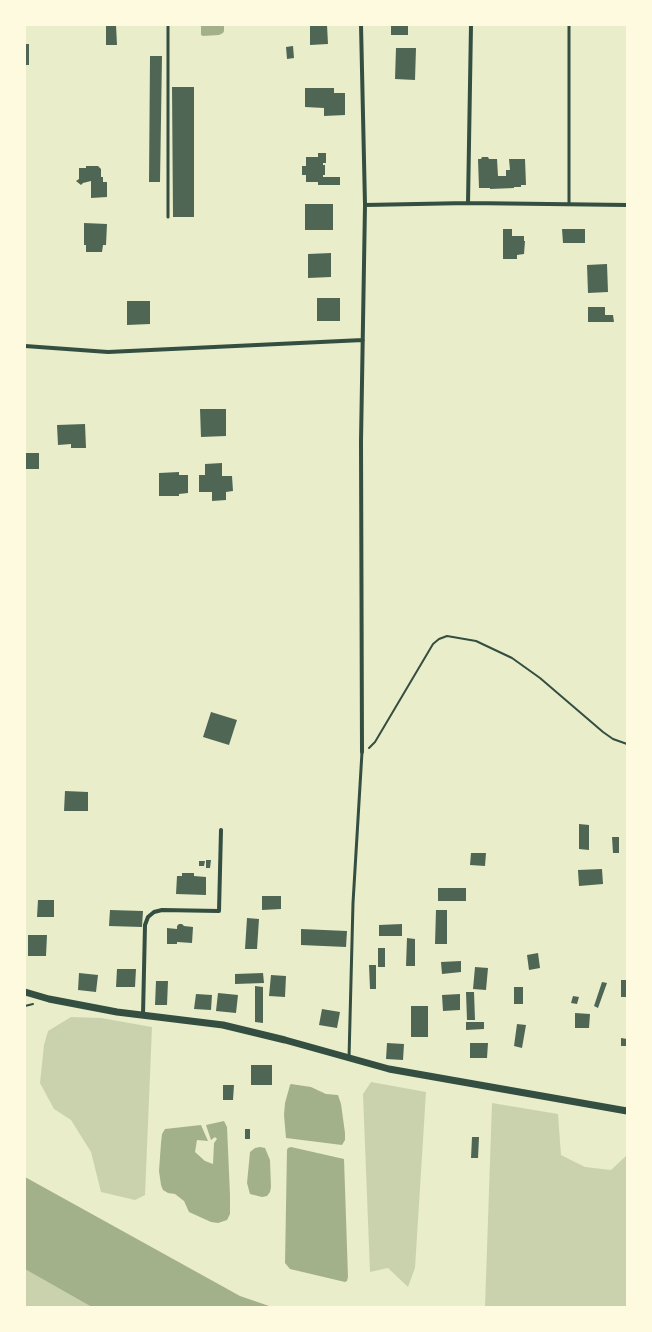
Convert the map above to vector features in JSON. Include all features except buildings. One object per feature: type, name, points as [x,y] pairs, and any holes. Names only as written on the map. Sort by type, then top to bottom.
[{"type":"street","points":[[361,25],[365,205],[361,441],[362,752]]},
{"type":"street","points":[[468,203],[471,25]]},
{"type":"street","points":[[365,205],[468,203],[627,205]]},
{"type":"street","points":[[25,346],[108,352],[363,340]]},
{"type":"street","points":[[143,1016],[145,925],[148,917],[154,912],[162,910],[219,911],[221,830]]},
{"type":"street","points":[[25,992],[56,1000],[143,1016],[223,1026],[285,1040],[389,1069],[627,1111]]},
{"type":"lane","points":[[168,25],[168,217]]},
{"type":"lane","points":[[568,25],[570,204]]},
{"type":"lane","points":[[349,1059],[353,903],[362,752]]},
{"type":"path","points":[[362,752],[368,749],[375,742],[433,644],[439,639],[447,636],[476,641],[512,658],[540,678],[613,739],[627,744]]},
{"type":"shaded area","points":[[201,25],[224,25],[224,31],[219,35],[203,36],[201,35]]},
{"type":"shaded area","points":[[71,1017],[101,1018],[152,1027],[145,1195],[135,1200],[101,1192],[91,1152],[71,1120],[54,1109],[40,1083],[44,1045],[48,1031]]},
{"type":"shaded area","points":[[371,1082],[426,1092],[415,1268],[408,1287],[388,1268],[370,1272],[363,1094]]},
{"type":"shaded area","points":[[291,1084],[311,1087],[326,1094],[338,1095],[341,1104],[345,1133],[345,1140],[342,1145],[286,1138],[284,1115],[285,1103]]},
{"type":"shaded area","points":[[492,1103],[558,1114],[561,1155],[585,1167],[611,1170],[627,1155],[627,1307],[485,1307]]},
{"type":"shaded area","points":[[224,1121],[227,1127],[230,1214],[227,1220],[218,1223],[211,1222],[189,1212],[184,1201],[175,1194],[168,1193],[163,1190],[159,1171],[162,1134],[165,1129],[201,1125],[208,1141],[197,1140],[195,1152],[205,1161],[213,1164],[214,1143],[217,1139],[215,1137],[211,1140],[206,1125]]},
{"type":"shaded area","points":[[291,1147],[344,1159],[348,1277],[347,1281],[345,1282],[290,1269],[285,1263],[287,1150]]},
{"type":"shaded area","points":[[255,1148],[265,1148],[270,1160],[270,1192],[267,1196],[262,1197],[250,1194],[247,1183],[250,1152]]},
{"type":"shaded area","points":[[25,1177],[240,1296],[272,1307],[92,1307],[25,1269]]},
{"type":"shaded area","points":[[25,1242],[136,1307],[25,1307]]}]
